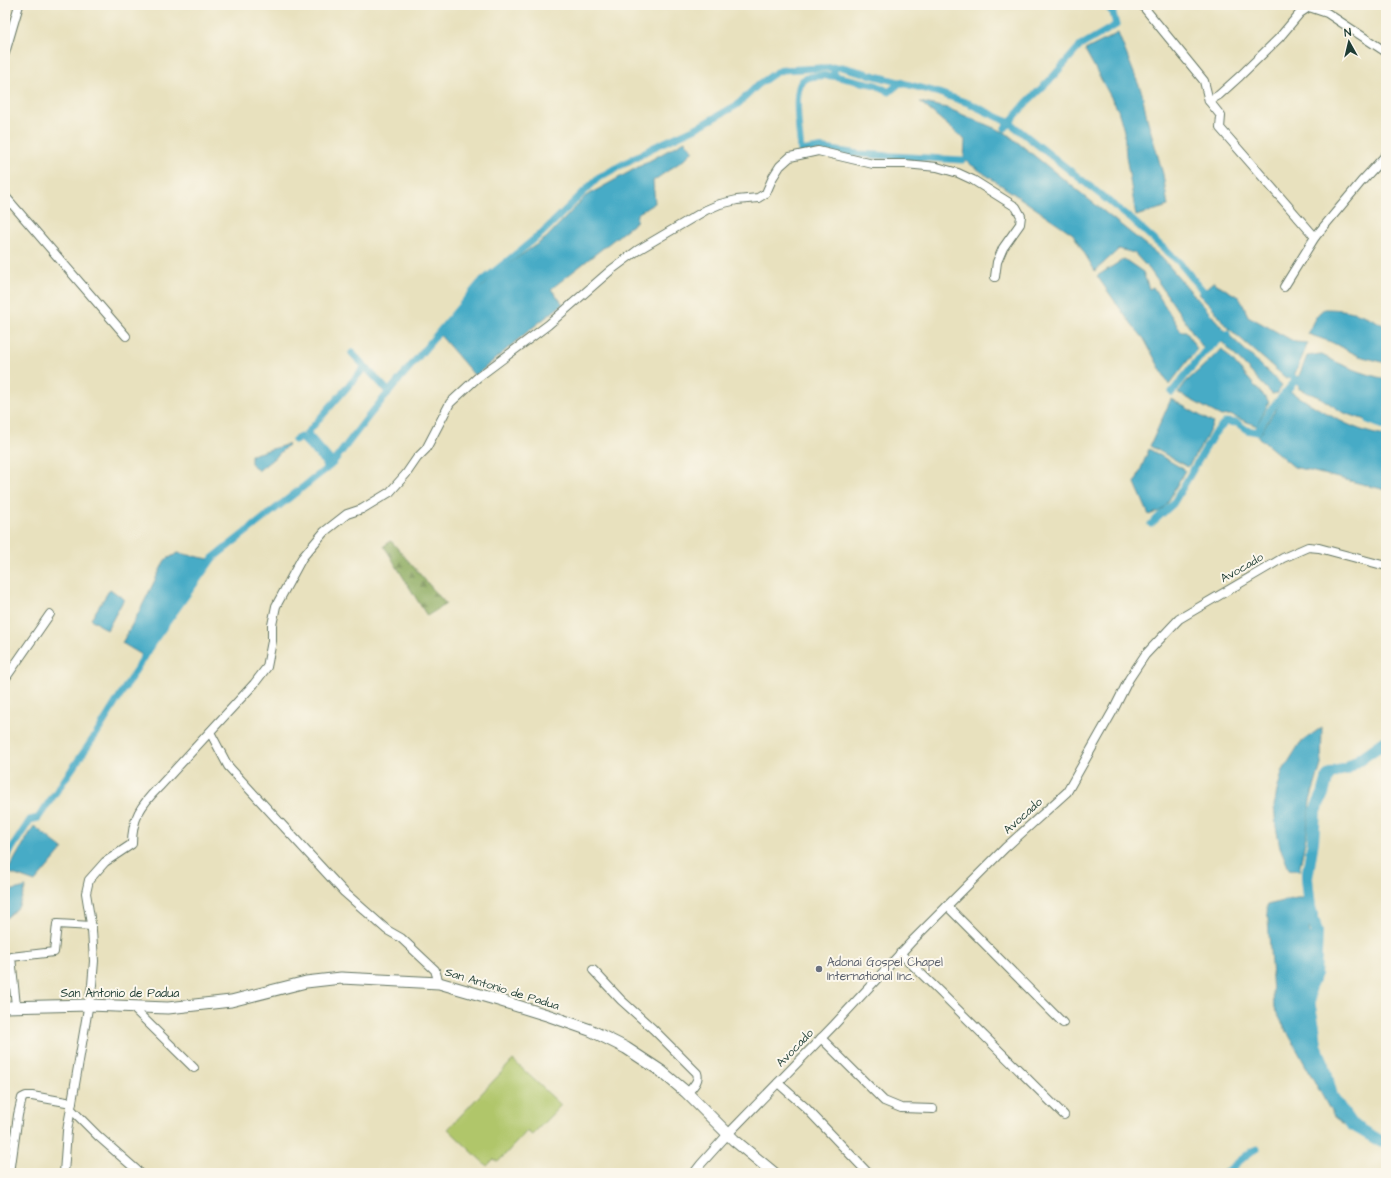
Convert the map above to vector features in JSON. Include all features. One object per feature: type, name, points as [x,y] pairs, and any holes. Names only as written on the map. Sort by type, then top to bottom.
[{"type":"street","points":[[5,53],[18,5]]},
{"type":"street","points":[[1142,5],[1204,81],[1209,100],[1221,116],[1220,128],[1315,237]]},
{"type":"street","points":[[1209,100],[1219,95],[1240,76],[1279,38],[1300,13],[1309,7],[1327,13],[1386,52]]},
{"type":"street","points":[[64,1173],[67,1131],[85,1034],[92,985],[94,960],[92,926],[86,893],[89,880],[105,862],[132,844],[132,836],[138,813],[145,802],[254,684],[267,667],[276,606],[302,558],[324,532],[347,514],[362,509],[390,492],[426,449],[450,403],[478,378],[542,330],[611,270],[638,250],[706,210],[720,204],[758,198],[766,193],[780,166],[790,157],[818,151],[873,164],[905,164],[936,167],[958,173],[973,180],[1016,207],[1021,216],[1020,224],[1004,248],[997,262],[995,277]]},
{"type":"street","points":[[1284,287],[1315,237],[1361,182],[1386,155]]},
{"type":"street","points":[[5,196],[126,336]]},
{"type":"street","name":"Avocado","points":[[694,1173],[728,1134],[900,954],[1005,848],[1067,792],[1145,655],[1179,619],[1283,558],[1308,548],[1319,548],[1386,566]]},
{"type":"street","points":[[5,679],[50,614]]},
{"type":"street","points":[[210,732],[228,766],[344,892],[387,930],[401,938],[435,970],[439,983]]},
{"type":"street","points":[[947,906],[1063,1023]]},
{"type":"street","points":[[10,1007],[11,957],[54,952],[58,924],[92,926]]},
{"type":"street","points":[[900,954],[1064,1115]]},
{"type":"street","points":[[593,970],[621,1000],[653,1029],[697,1073],[697,1081],[687,1094]]},
{"type":"street","name":"San Antonio de Padua","points":[[10,1007],[89,1005],[168,1008],[231,1001],[306,982],[341,978],[439,983],[498,1000],[590,1030],[626,1048],[661,1071],[728,1134],[774,1173]]},
{"type":"street","points":[[131,1006],[194,1068]]},
{"type":"street","points":[[821,1038],[884,1101],[901,1108],[933,1109]]},
{"type":"street","points":[[778,1083],[806,1108],[868,1173]]},
{"type":"street","points":[[10,1173],[18,1115],[22,1098],[26,1096],[32,1096],[71,1106],[98,1136],[140,1173]]},
{"type":"green space","points":[[391,541],[446,604],[427,616],[384,546]]},
{"type":"green space","points":[[513,1060],[561,1105],[532,1135],[527,1131],[498,1162],[494,1159],[487,1166],[448,1129]]},
{"type":"water","points":[[1118,33],[1142,93],[1147,118],[1163,174],[1168,206],[1136,216],[1126,156],[1124,131],[1118,110],[1085,50]]},
{"type":"water","points":[[920,102],[947,108],[1006,133],[1162,258],[1227,333],[1204,349],[1150,270],[1134,253],[1119,249],[1095,271],[1073,234],[964,160],[965,140]]},
{"type":"water","points":[[685,141],[693,150],[685,159],[653,181],[655,203],[637,214],[636,222],[551,289],[563,304],[475,376],[439,334],[478,290],[498,271],[546,238],[586,196]]},
{"type":"water","points":[[1124,259],[1143,272],[1149,289],[1153,287],[1181,331],[1186,331],[1197,349],[1169,385],[1144,339],[1126,317],[1097,276]]},
{"type":"water","points":[[1213,282],[1240,298],[1248,316],[1295,342],[1308,343],[1294,376],[1287,379],[1226,326],[1213,308],[1199,294]]},
{"type":"water","points":[[1324,309],[1349,311],[1363,315],[1386,327],[1386,363],[1359,356],[1331,342],[1308,334],[1312,323]]},
{"type":"water","points":[[1229,335],[1282,385],[1278,393],[1272,394],[1222,342]]},
{"type":"water","points":[[1222,349],[1269,402],[1257,426],[1230,415],[1221,416],[1178,393],[1186,382]]},
{"type":"water","points":[[1320,354],[1352,369],[1386,379],[1386,425],[1374,423],[1342,412],[1321,398],[1299,389],[1298,378],[1307,356]]},
{"type":"water","points":[[1288,390],[1347,424],[1386,436],[1386,490],[1294,467],[1258,437]]},
{"type":"water","points":[[1171,399],[1213,423],[1206,438],[1188,467],[1150,446]]},
{"type":"water","points":[[289,444],[258,471],[251,463],[251,455]]},
{"type":"water","points":[[1149,449],[1185,470],[1167,504],[1160,511],[1149,515],[1135,483]]},
{"type":"water","points":[[178,553],[209,559],[142,655],[122,643],[165,560]]},
{"type":"water","points":[[110,589],[124,599],[107,630],[91,619]]},
{"type":"water","points":[[1322,727],[1321,765],[1310,801],[1307,832],[1299,871],[1289,869],[1280,847],[1274,806],[1282,772],[1300,743]]},
{"type":"water","points":[[34,826],[63,849],[35,882],[7,872]]},
{"type":"water","points":[[26,887],[18,908],[5,919],[5,892]]},
{"type":"water","points":[[1297,898],[1304,898],[1311,925],[1309,929],[1310,934],[1315,939],[1312,966],[1305,989],[1305,1007],[1319,1066],[1330,1096],[1350,1124],[1345,1125],[1334,1117],[1274,1008],[1267,905]]},
{"type":"waterway","points":[[5,20],[9,5]]},
{"type":"waterway","points":[[1005,128],[1027,102],[1049,81],[1080,46],[1116,25],[1113,13],[1106,5]]},
{"type":"waterway","points":[[834,67],[834,76],[806,78],[800,85],[797,102],[801,151],[818,148],[859,154],[962,160]]},
{"type":"waterway","points":[[5,859],[30,820],[38,818],[97,733],[153,642],[213,558],[331,465],[368,417],[480,283],[542,233],[598,178],[652,148],[696,128],[737,105],[758,85],[775,73],[782,70],[842,67],[936,92],[968,103],[1010,123],[1131,219],[1179,262],[1209,298]]},
{"type":"waterway","points":[[834,76],[876,85],[889,92],[901,82]]},
{"type":"waterway","points":[[1172,392],[1204,352],[1227,334]]},
{"type":"waterway","points":[[352,353],[389,392]]},
{"type":"waterway","points":[[333,463],[307,433],[365,367]]},
{"type":"waterway","points":[[1286,372],[1306,387]]},
{"type":"waterway","points":[[1151,524],[1173,504],[1214,434],[1226,422],[1237,423],[1247,430],[1257,432],[1270,410],[1296,380]]},
{"type":"waterway","points":[[1368,420],[1386,427]]},
{"type":"waterway","points":[[295,440],[301,437],[325,462],[326,469]]},
{"type":"waterway","points":[[1386,741],[1346,769],[1337,771],[1328,776],[1323,794],[1315,811],[1313,841],[1307,878],[1310,907],[1317,932],[1315,976],[1309,989],[1310,1007],[1316,1046],[1324,1065],[1332,1096],[1351,1124],[1386,1143]]},
{"type":"waterway","points":[[1225,1173],[1252,1151],[1257,1149]]},
{"type":"place","name":"Adonai Gospel Chapel International Inc.","points":[[819,969]]}]
